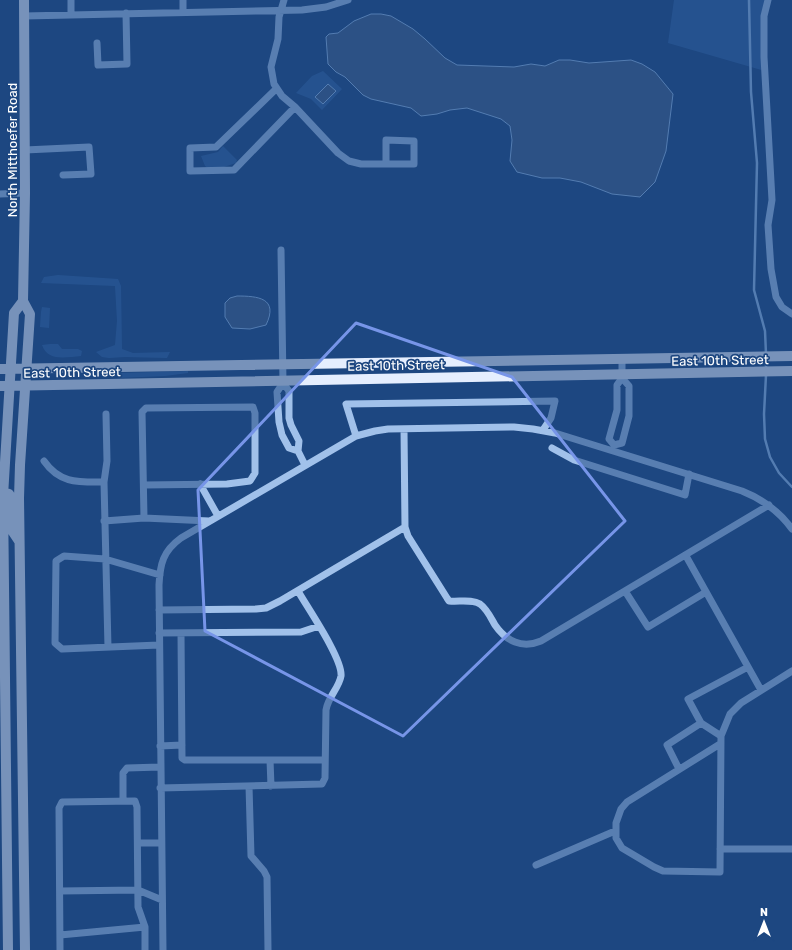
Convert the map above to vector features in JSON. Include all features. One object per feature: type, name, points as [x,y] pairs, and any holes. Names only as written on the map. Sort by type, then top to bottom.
[{"type":"main road","name":"North Mitthoefer Road","points":[[24,0],[25,193],[23,301],[30,314],[20,465],[25,950]]},
{"type":"main road","name":"North Mitthoefer Road","points":[[5,944],[1,492],[5,369],[14,313],[23,301]]},
{"type":"main road","name":"East 10th Street","points":[[5,369],[788,356]]},
{"type":"main road","name":"East 10th Street","points":[[4,386],[622,376],[789,371]]},
{"type":"main road","points":[[1,492],[10,494],[11,529],[20,541]]},
{"type":"street","points":[[71,0],[71,14]]},
{"type":"street","points":[[183,0],[183,12]]},
{"type":"street","points":[[284,0],[279,21],[278,39],[271,67],[276,90],[295,107],[343,157],[352,162],[361,164],[386,164],[414,164],[414,140],[386,140],[386,164]]},
{"type":"street","points":[[24,16],[310,9],[326,7],[348,0]]},
{"type":"street","points":[[768,0],[764,16],[764,57],[772,200],[768,225],[771,269],[776,298],[782,307],[792,314]]},
{"type":"street","points":[[97,43],[98,65],[127,64],[126,13]]},
{"type":"street","points":[[276,90],[216,147],[190,148],[190,171],[234,170],[295,107]]},
{"type":"street","points":[[25,150],[90,147],[91,174],[62,176]]},
{"type":"street","points":[[0,194],[25,193]]},
{"type":"street","points":[[281,250],[283,382],[277,392],[280,429],[289,448],[298,451]]},
{"type":"street","points":[[613,448],[609,438],[617,410],[617,385],[622,376],[622,359]]},
{"type":"street","points":[[613,448],[622,443],[629,416],[629,386],[622,376]]},
{"type":"street","points":[[283,382],[289,391],[289,418],[293,431],[299,441],[298,451],[305,465]]},
{"type":"street","points":[[356,436],[346,404],[555,401],[550,418],[543,430]]},
{"type":"street","points":[[144,485],[241,483],[250,481],[255,474],[255,413],[253,407],[146,408],[142,412],[144,518]]},
{"type":"street","points":[[106,414],[107,461],[104,482],[104,521],[108,647]]},
{"type":"street","points":[[163,950],[160,746],[156,708],[160,575],[163,560],[172,545],[209,521],[356,436],[375,431],[404,429],[514,427],[543,430],[613,448],[753,495],[769,505],[784,518],[792,529]]},
{"type":"street","points":[[404,429],[405,527],[408,536],[446,598],[449,600],[473,601],[482,605],[502,633],[512,640],[526,645],[541,641],[686,556],[769,505]]},
{"type":"street","points":[[552,448],[574,460],[685,495],[689,474]]},
{"type":"street","points":[[44,461],[50,470],[62,478],[76,482],[104,482]]},
{"type":"street","points":[[250,481],[257,493]]},
{"type":"street","points":[[200,484],[218,516]]},
{"type":"street","points":[[104,521],[144,518],[209,521]]},
{"type":"street","points":[[159,610],[258,609],[273,605],[405,527]]},
{"type":"street","points":[[159,645],[62,649],[55,643],[56,561],[64,556],[105,559],[160,575]]},
{"type":"street","points":[[686,556],[761,690]]},
{"type":"street","points":[[160,788],[322,784],[325,778],[327,702],[339,682],[341,669],[333,651],[298,591]]},
{"type":"street","points":[[625,591],[648,627],[706,592]]},
{"type":"street","points":[[159,633],[301,632],[318,626]]},
{"type":"street","points":[[180,633],[182,758],[185,760],[325,760]]},
{"type":"street","points":[[720,736],[701,723],[688,699],[748,667]]},
{"type":"street","points":[[720,744],[627,802],[618,816],[615,831],[618,843],[622,848],[663,871],[720,872],[720,744],[720,736],[730,714],[734,709],[747,699],[792,671]]},
{"type":"street","points":[[679,769],[667,745],[701,723]]},
{"type":"street","points":[[160,746],[182,745]]},
{"type":"street","points":[[270,760],[271,786]]},
{"type":"street","points":[[123,800],[123,773],[127,768],[160,767]]},
{"type":"street","points":[[249,786],[251,856],[267,876],[268,950]]},
{"type":"street","points":[[60,950],[58,808],[62,802],[123,800],[135,801],[137,807],[138,907],[145,927],[145,950]]},
{"type":"street","points":[[536,865],[615,831]]},
{"type":"street","points":[[138,843],[161,843]]},
{"type":"street","points":[[720,849],[792,849]]},
{"type":"street","points":[[60,891],[138,890],[162,900]]},
{"type":"street","points":[[60,935],[145,927]]},
{"type":"highlighted area","points":[[356,323],[512,377],[625,521],[403,736],[205,631],[198,490]]},
{"type":"shaded area","points":[[674,0],[768,0],[765,71],[668,43]]},
{"type":"shaded area","points":[[371,14],[391,16],[413,29],[445,58],[457,65],[514,67],[531,64],[545,66],[559,60],[589,63],[631,60],[642,64],[655,72],[673,94],[666,151],[655,182],[640,197],[612,194],[581,182],[560,178],[542,178],[517,172],[510,161],[512,140],[510,126],[501,119],[467,108],[421,116],[411,108],[371,99],[363,95],[345,77],[336,72],[328,64],[326,37],[329,34],[338,33],[354,21]]},
{"type":"shaded area","points":[[323,71],[342,89],[322,110],[311,99],[296,93],[312,76]]},
{"type":"shaded area","points":[[328,84],[336,91],[323,104],[315,97]]},
{"type":"shaded area","points":[[223,146],[237,160],[236,163],[212,171],[205,166],[201,156],[218,152]]},
{"type":"shaded area","points":[[58,275],[118,279],[121,286],[122,349],[133,353],[170,352],[167,358],[102,357],[96,352],[115,345],[117,321],[115,286],[41,283],[44,277]]},
{"type":"shaded area","points":[[237,296],[259,298],[268,304],[270,309],[266,325],[250,329],[232,328],[225,317],[225,303],[230,298]]},
{"type":"shaded area","points":[[42,307],[50,308],[49,328],[40,327]]},
{"type":"shaded area","points":[[58,344],[62,349],[78,349],[82,351],[81,356],[53,356],[45,350],[42,345]]},
{"type":"shaded area","points":[[188,371],[188,373],[165,376],[119,378],[118,373]]},
{"type":"waterway","points":[[749,0],[751,92],[757,163],[754,290],[765,331],[766,354]]},
{"type":"waterway","points":[[766,359],[766,370]]},
{"type":"waterway","points":[[766,375],[764,414],[765,439],[770,457],[779,473],[792,487]]}]
